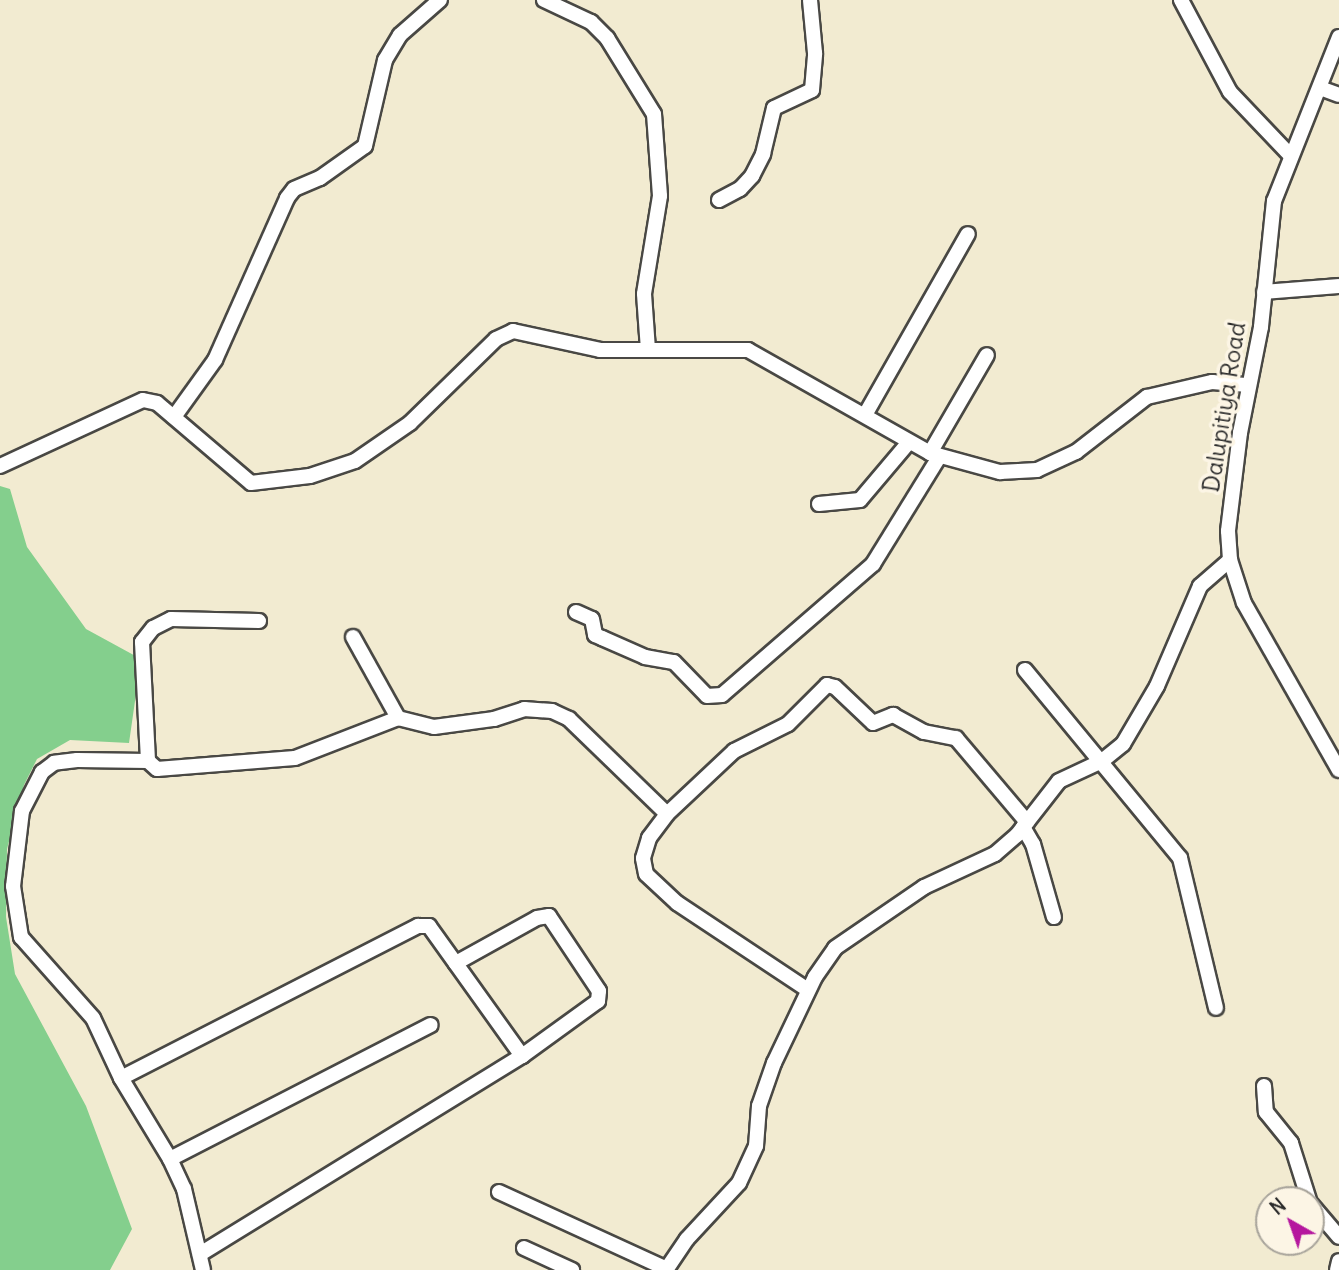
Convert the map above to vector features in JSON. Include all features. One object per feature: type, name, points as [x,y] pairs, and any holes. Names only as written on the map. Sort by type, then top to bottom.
[{"type":"street","points":[[174,417],[215,360],[287,198],[294,189],[320,178],[365,146],[385,60],[419,6],[440,0]]},
{"type":"street","points":[[544,0],[592,22],[607,38],[654,114],[660,196],[644,294],[648,350]]},
{"type":"street","points":[[719,201],[740,190],[752,176],[763,154],[774,108],[812,90],[815,54],[810,0]]},
{"type":"street","points":[[1181,0],[1230,92],[1290,155]]},
{"type":"street","name":"Dalupitiya Road","points":[[1339,37],[1290,155],[1269,227],[1264,292],[1233,479],[1230,560],[1254,623],[1332,742],[1339,770]]},
{"type":"street","points":[[1320,88],[1339,95]]},
{"type":"street","points":[[865,415],[968,234]]},
{"type":"street","points":[[1264,292],[1339,286]]},
{"type":"street","points":[[0,466],[128,404],[157,403],[251,482],[310,476],[355,461],[410,423],[496,339],[513,331],[600,349],[748,351],[935,455],[1000,472],[1037,470],[1076,453],[1147,397],[1212,382],[1248,385]]},
{"type":"street","points":[[576,612],[592,619],[595,635],[645,657],[674,662],[707,696],[722,695],[873,564],[988,355]]},
{"type":"street","points":[[819,504],[860,500],[909,442]]},
{"type":"street","points":[[499,1192],[667,1269],[687,1239],[739,1184],[755,1146],[762,1095],[808,990],[835,948],[866,923],[924,887],[995,854],[1025,825],[1059,781],[1102,761],[1123,744],[1157,686],[1200,586],[1230,560]]},
{"type":"street","points":[[259,621],[171,619],[153,628],[142,642],[149,761],[157,769],[295,758],[319,753],[398,718],[434,727],[494,719],[524,709],[552,711],[569,719],[667,814]]},
{"type":"street","points":[[354,637],[398,718]]},
{"type":"street","points":[[1025,670],[1180,858],[1216,1008]]},
{"type":"street","points":[[808,990],[653,883],[643,858],[649,838],[667,814],[714,767],[734,751],[788,724],[827,685],[835,687],[873,723],[893,715],[924,732],[956,738],[1025,825],[1054,917]]},
{"type":"street","points":[[149,761],[77,760],[54,763],[42,772],[22,811],[13,886],[21,937],[93,1017],[121,1078],[170,1159],[184,1189],[203,1270]]},
{"type":"street","points":[[200,1254],[522,1056],[598,1001],[599,991],[549,916],[537,918],[456,963]]},
{"type":"street","points":[[121,1078],[418,926],[429,926],[522,1056]]},
{"type":"street","points":[[170,1159],[431,1025]]},
{"type":"street","points":[[1264,1086],[1266,1112],[1290,1143],[1305,1186]]},
{"type":"street","points":[[1325,1220],[1339,1237]]},
{"type":"street","points":[[524,1248],[572,1270]]},
{"type":"street","points":[[1337,1270],[1339,1261]]},
{"type":"green space","points":[[0,486],[10,489],[27,547],[86,629],[141,659],[129,743],[70,740],[37,759],[24,785],[7,849],[6,917],[15,974],[86,1106],[132,1229],[110,1270],[0,1270]]}]
